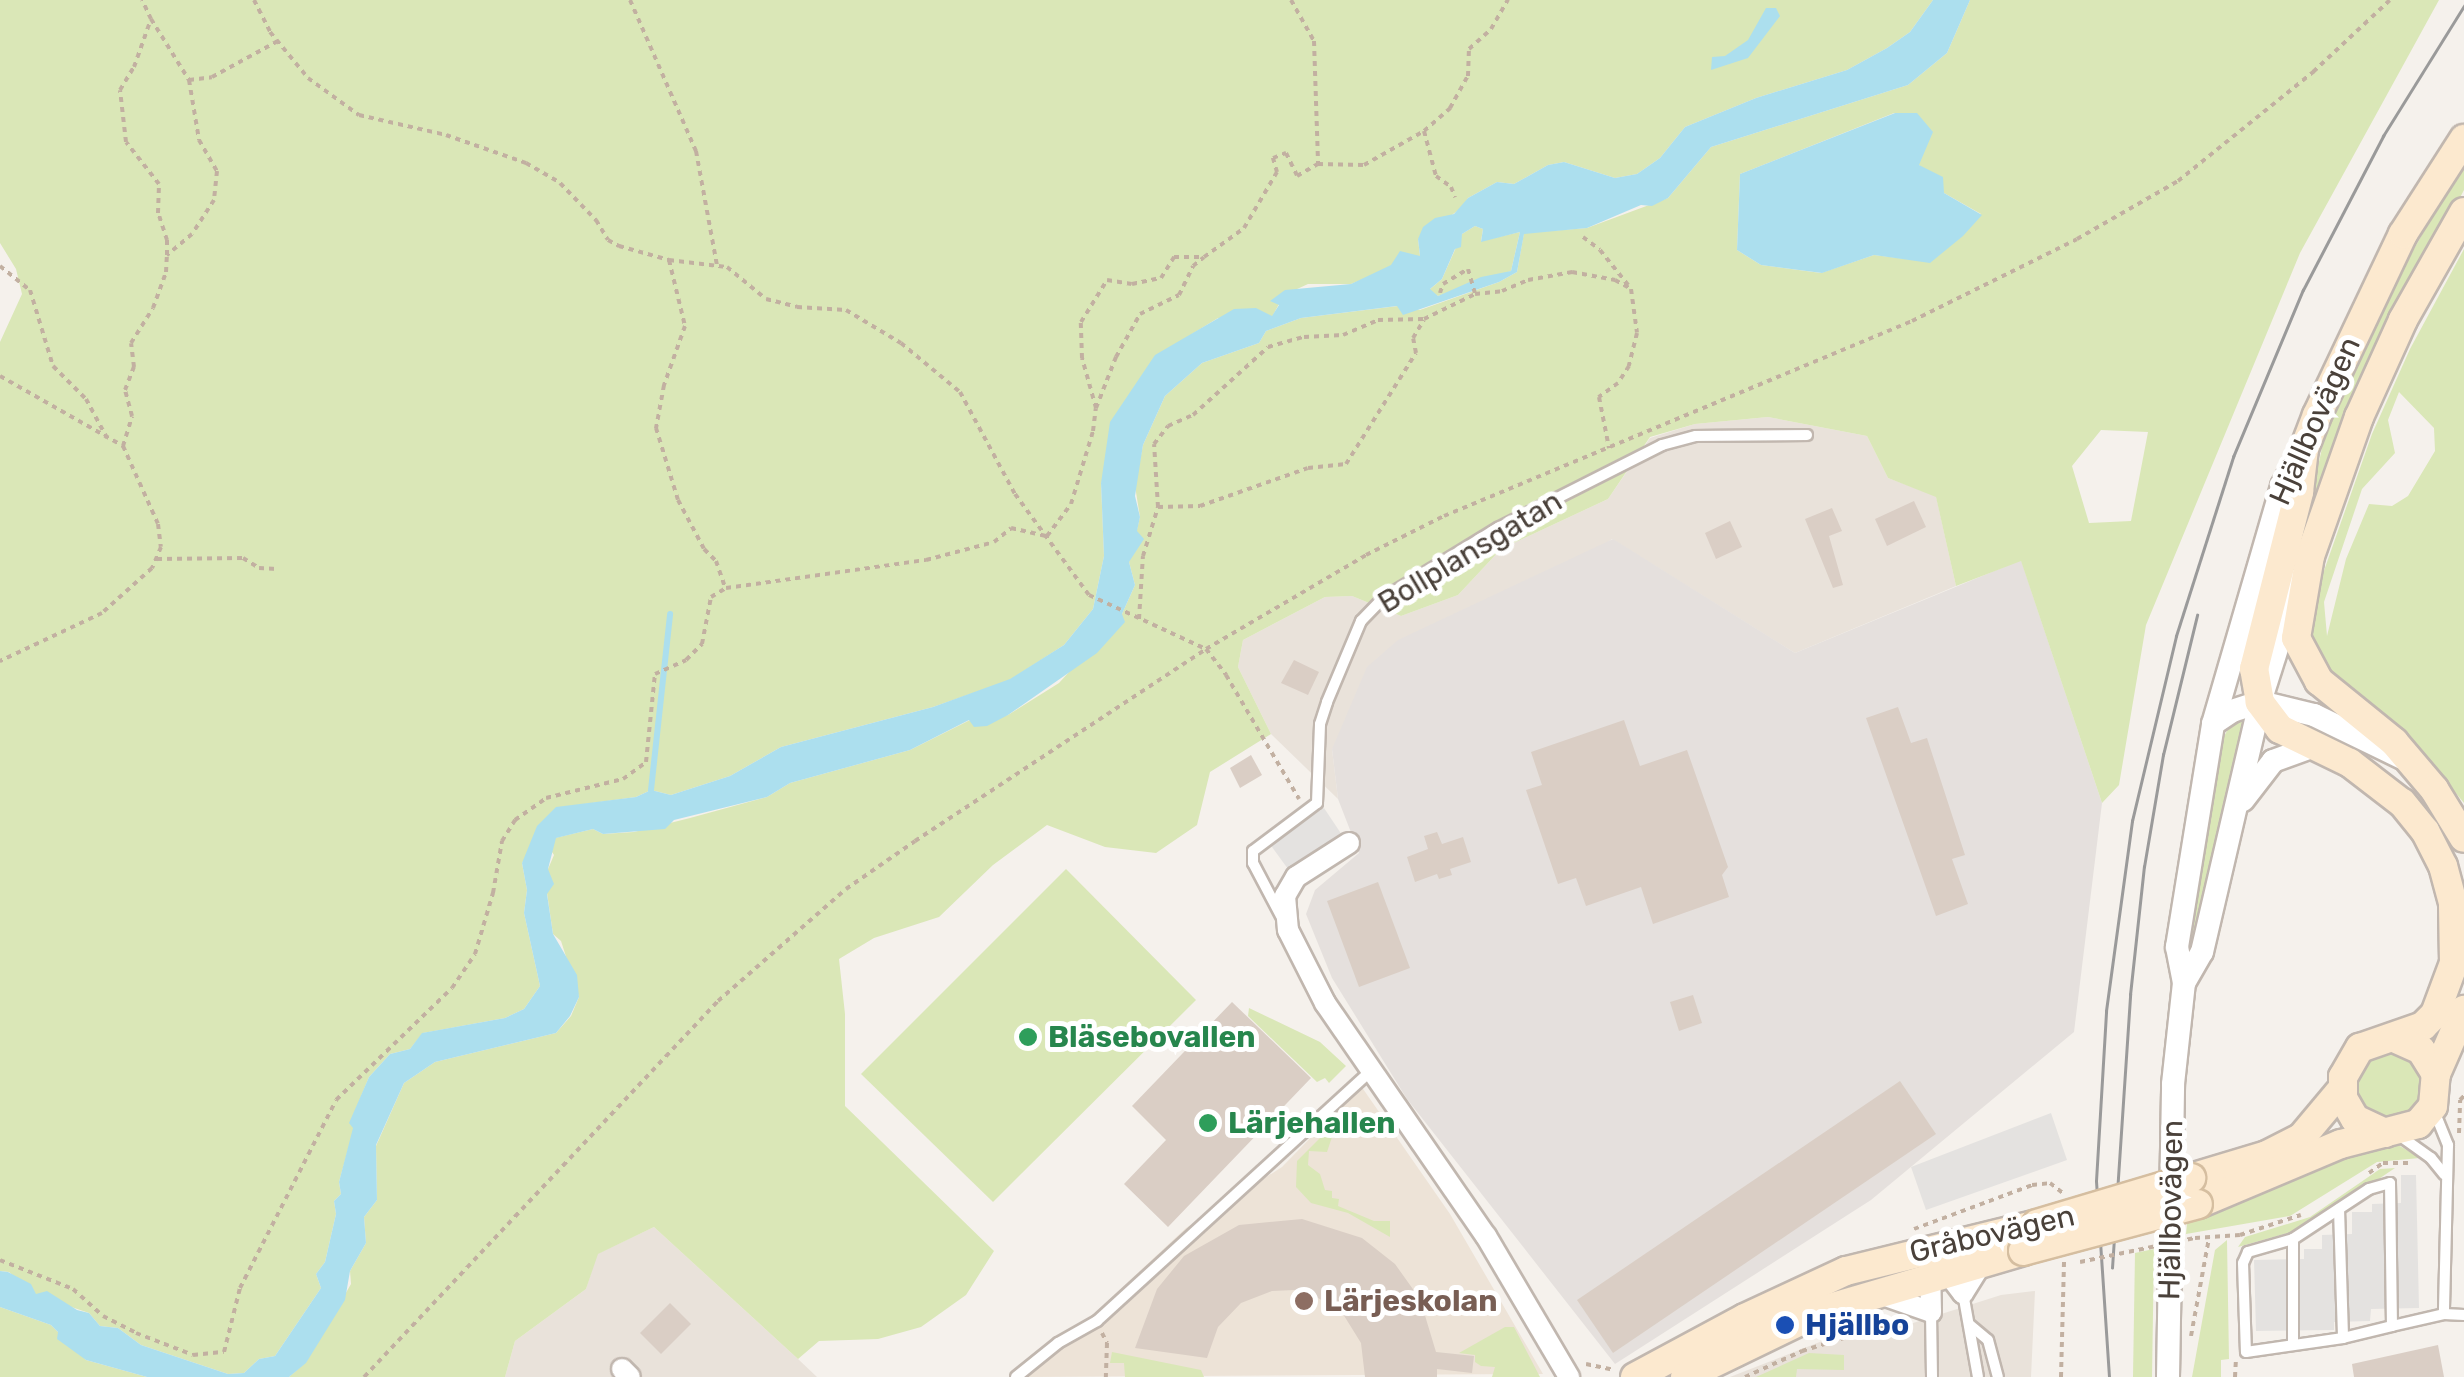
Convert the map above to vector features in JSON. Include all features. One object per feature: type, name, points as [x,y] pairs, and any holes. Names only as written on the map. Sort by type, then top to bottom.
[{"type":"main road","name":"Hjällbovägen","points":[[2304,448],[2352,336],[2403,234],[2464,139]]},
{"type":"main road","name":"Hjällbovägen","points":[[2310,556],[2358,417],[2403,320],[2464,212]]},
{"type":"main road","points":[[2260,702],[2255,684],[2256,653],[2300,492],[2304,448]]},
{"type":"main road","points":[[2310,556],[2297,620],[2302,654],[2320,681],[2394,742],[2404,759],[2434,789],[2464,838]]},
{"type":"main road","name":"Gråbovägen","points":[[1635,1377],[1821,1282],[1865,1265],[1942,1273],[2037,1224],[2194,1190],[2288,1146],[2316,1124],[2342,1089],[2352,1056],[2370,1042],[2394,1038],[2422,1026],[2444,998],[2456,940],[2453,903],[2434,848],[2402,803],[2374,778],[2317,744],[2280,729],[2260,702]]},
{"type":"main road","points":[[2433,1106],[2436,1074],[2464,1010]]},
{"type":"main road","points":[[2394,1038],[2421,1050],[2436,1074]]},
{"type":"main road","points":[[2342,1089],[2355,1119],[2390,1133]]},
{"type":"main road","name":"Gråbovägen","points":[[1685,1377],[1786,1326],[2194,1190],[2418,1124],[2433,1106]]},
{"type":"street","name":"Hjällbovägen","points":[[2168,1377],[2173,1084],[2184,983],[2176,947],[2212,724],[2282,486],[2304,448]]},
{"type":"street","name":"Hjällbovägen","points":[[2184,983],[2202,952],[2239,807],[2260,702],[2290,598],[2310,556]]},
{"type":"street","points":[[2212,724],[2232,711],[2260,702],[2314,715],[2404,759]]},
{"type":"street","name":"Hjällbovägen","points":[[2239,807],[2273,761],[2317,744]]},
{"type":"street","points":[[1348,843],[1296,876],[1285,896],[1288,930],[1325,1003],[1486,1236],[1569,1377]]},
{"type":"street","points":[[1880,1294],[1930,1312],[1942,1273]]},
{"type":"lane","name":"Bollplansgatan","points":[[1306,813],[1317,803],[1319,736],[1326,702],[1361,622],[1382,599],[1498,528],[1662,445],[1696,436],[1807,435]]},
{"type":"lane","points":[[1288,930],[1253,863],[1254,851],[1306,813]]},
{"type":"lane","points":[[1016,1377],[1058,1342],[1097,1321],[1370,1072]]},
{"type":"lane","points":[[2433,1106],[2448,1145],[2444,1174],[2444,1314]]},
{"type":"lane","points":[[2390,1133],[2431,1158],[2444,1174]]},
{"type":"lane","points":[[2392,1326],[2390,1183],[2380,1182],[2294,1239],[2248,1252],[2243,1263],[2246,1352],[2343,1338],[2444,1314],[2464,1314]]},
{"type":"lane","points":[[2339,1209],[2343,1338]]},
{"type":"lane","points":[[2293,1345],[2294,1239]]},
{"type":"lane","points":[[1942,1273],[1970,1325],[1978,1377]]},
{"type":"lane","points":[[1930,1312],[1932,1377]]},
{"type":"lane","points":[[1970,1325],[1988,1340],[1998,1377]]},
{"type":"path","points":[[142,0],[188,80],[199,140],[217,171],[214,200],[192,234],[167,255]]},
{"type":"path","points":[[254,0],[278,41],[308,78],[359,115],[446,135],[526,163],[581,203],[608,240],[669,260],[726,266],[766,299],[797,307],[846,310],[901,343],[960,392],[1015,494],[1089,595],[1206,649],[1226,675],[1306,813]]},
{"type":"path","points":[[630,0],[696,152],[717,266]]},
{"type":"path","points":[[1291,0],[1314,41],[1318,164]]},
{"type":"path","points":[[1046,536],[1071,504],[1096,408],[1134,322],[1140,314],[1179,296],[1193,266],[1244,228],[1277,172],[1272,158],[1286,154],[1297,176],[1318,164],[1364,165],[1424,130],[1450,108],[1468,76],[1469,49],[1491,30],[1508,0]]},
{"type":"path","points":[[364,1377],[718,1001],[846,890],[1206,649],[1366,555],[1444,516],[1912,321],[2077,239],[2162,191],[2284,98],[2390,0]]},
{"type":"path","points":[[0,661],[102,613],[157,560],[161,547],[158,524],[123,446],[132,416],[125,390],[134,366],[131,343],[152,308],[166,272],[168,240],[158,213],[158,184],[126,142],[120,90],[134,67],[151,19]]},
{"type":"path","points":[[188,80],[212,77],[278,41]]},
{"type":"path","points":[[1424,130],[1436,176],[1456,197]]},
{"type":"path","points":[[1583,238],[1600,250],[1631,289],[1638,334],[1629,366],[1618,383],[1600,396],[1609,448]]},
{"type":"path","points":[[1096,408],[1082,358],[1082,322],[1107,280],[1132,284],[1161,278],[1174,257],[1204,257]]},
{"type":"path","points":[[669,260],[685,326],[657,411],[656,428],[678,500],[704,549],[716,561],[726,588]]},
{"type":"path","points":[[0,266],[30,290],[53,366],[86,399],[110,442]]},
{"type":"path","points":[[1440,293],[1443,284],[1468,268],[1476,294]]},
{"type":"path","points":[[1158,507],[1200,506],[1308,468],[1346,464],[1416,353],[1412,338],[1424,320],[1470,301],[1476,294],[1572,272],[1615,280],[1631,289]]},
{"type":"path","points":[[1444,301],[1444,309]]},
{"type":"path","points":[[1139,619],[1143,556],[1158,507],[1154,444],[1168,426],[1193,415],[1268,347],[1304,337],[1343,335],[1378,320],[1424,320]]},
{"type":"path","points":[[0,376],[123,446]]},
{"type":"path","points":[[0,1260],[72,1289],[102,1316],[136,1333],[193,1355],[224,1352],[240,1288],[336,1100],[452,988],[475,954],[508,830],[531,806],[563,792],[623,779],[646,762],[655,674],[702,644],[711,597],[726,588],[926,560],[994,542],[1011,528],[1046,536]]},
{"type":"path","points":[[157,560],[243,558],[259,568],[277,569]]},
{"type":"path","points":[[2048,1269],[2195,1238]]},
{"type":"path","points":[[2188,1354],[2209,1238]]},
{"type":"path","points":[[1745,1377],[1837,1338],[1930,1312]]},
{"type":"path","points":[[1097,1321],[1107,1343],[1106,1377]]},
{"type":"shaded area","points":[[1768,417],[1867,436],[1888,478],[1936,496],[1956,586],[1795,653],[1612,539],[1332,749],[1338,799],[1271,734],[1238,667],[1243,640],[1325,597],[1352,596],[1401,616],[1458,595],[1501,549],[1608,499],[1650,438],[1695,424]]},
{"type":"shaded area","points":[[1613,539],[1795,653],[2021,560],[2102,803],[2074,1032],[1871,1200],[1615,1364],[1407,1099],[1332,978],[1306,914],[1315,890],[1359,853],[1338,799],[1332,749],[1367,667],[1398,640]]},
{"type":"shaded area","points":[[1324,808],[1342,835],[1288,869],[1269,843]]},
{"type":"shaded area","name":"Lärjeskolan","points":[[1361,1086],[1450,1214],[1543,1374],[1026,1377],[1186,1228],[1282,1167]]},
{"type":"shaded area","points":[[2051,1113],[2067,1160],[1926,1210],[1911,1167]]},
{"type":"shaded area","points":[[2401,1175],[2416,1175],[2419,1308],[2371,1309],[2370,1321],[2334,1322],[2334,1330],[2256,1331],[2254,1260],[2304,1259],[2304,1249],[2322,1249],[2322,1235],[2352,1234],[2352,1212],[2372,1212],[2372,1204],[2401,1203]]},
{"type":"shaded area","points":[[654,1227],[817,1377],[505,1377],[515,1341],[586,1289],[597,1254]]},
{"type":"shaded area","points":[[2035,1291],[2031,1377],[1730,1377],[1866,1324],[1910,1324],[2001,1295]]},
{"type":"green space","points":[[0,0],[1933,0],[1910,32],[1887,48],[1847,70],[1756,98],[1685,127],[1660,158],[1637,174],[1615,178],[1564,162],[1548,165],[1514,184],[1497,182],[1468,198],[1463,207],[1418,239],[1420,256],[1351,284],[1308,284],[1271,301],[1279,304],[1272,317],[1218,318],[1192,334],[1101,483],[1104,556],[1093,609],[1064,645],[1010,680],[933,707],[781,747],[730,776],[671,795],[651,790],[636,797],[556,808],[522,863],[527,890],[524,913],[540,986],[524,1009],[505,1018],[423,1033],[410,1049],[390,1054],[369,1077],[350,1123],[354,1128],[339,1182],[341,1194],[334,1201],[336,1214],[325,1262],[316,1274],[321,1288],[275,1356],[259,1359],[244,1373],[228,1374],[141,1345],[118,1328],[100,1326],[89,1313],[36,1295],[9,1272],[0,1271],[0,342],[22,294],[16,269],[0,243]]},
{"type":"green space","points":[[1970,0],[2439,0],[2300,253],[2146,625],[2119,785],[2102,803],[2021,561],[1956,586],[1936,497],[1888,478],[1867,436],[1768,417],[1695,424],[1650,437],[1608,499],[1501,549],[1458,595],[1401,616],[1352,596],[1325,597],[1243,640],[1238,667],[1271,734],[1210,772],[1197,825],[1156,853],[1105,847],[1047,825],[993,865],[939,917],[874,938],[839,959],[845,1014],[845,1106],[994,1251],[966,1295],[921,1327],[878,1339],[819,1341],[798,1359],[654,1227],[598,1254],[586,1289],[515,1341],[505,1377],[289,1377],[306,1362],[351,1284],[350,1271],[366,1243],[364,1217],[377,1200],[376,1146],[404,1083],[435,1062],[556,1033],[571,1016],[579,997],[561,941],[553,934],[547,893],[548,869],[554,855],[550,849],[555,838],[593,829],[603,834],[634,832],[690,818],[767,797],[790,783],[910,750],[970,720],[1008,715],[1059,683],[1122,614],[1135,585],[1129,562],[1140,517],[1135,486],[1143,445],[1165,396],[1202,363],[1259,343],[1266,331],[1301,318],[1398,306],[1420,310],[1499,282],[1517,272],[1524,233],[1587,228],[1668,198],[1711,147],[1908,85],[1947,53]],"holes":[[[1894,113],[1917,113],[1919,165],[1944,193],[1981,214],[1930,262],[1874,255],[1821,273],[1761,265],[1737,250],[1740,174]],[[2101,430],[2148,432],[2131,521],[2089,523],[2072,466]]]},
{"type":"green space","points":[[2464,160],[2464,190],[2358,390],[2316,498],[2311,499],[2328,420],[2361,343]]},
{"type":"green space","points":[[1475,226],[1483,229],[1481,241],[1520,232],[1511,271],[1438,296],[1429,290],[1442,279],[1462,234]]},
{"type":"green space","points":[[2464,249],[2464,803],[2426,757],[2335,685],[2306,637],[2313,602],[2372,434],[2410,349]],"holes":[[[2399,392],[2434,428],[2435,451],[2408,496],[2392,506],[2369,504],[2346,559],[2327,636],[2324,602],[2362,489],[2395,453],[2388,420]]]},
{"type":"green space","points":[[2247,715],[2193,941],[2188,947],[2221,742],[2228,729]]},
{"type":"green space","name":"Bläsebovallen","points":[[1066,869],[1196,1000],[993,1202],[861,1074]]},
{"type":"green space","points":[[1249,1008],[1320,1042],[1346,1066],[1329,1083],[1325,1078],[1317,1082],[1248,1016]]},
{"type":"green space","points":[[2390,1052],[2414,1061],[2423,1085],[2414,1109],[2390,1118],[2366,1109],[2357,1085],[2366,1061]]},
{"type":"green space","points":[[1339,1119],[1344,1129],[1333,1134],[1327,1152],[1309,1151],[1308,1165],[1320,1174],[1325,1190],[1332,1191],[1332,1198],[1339,1199],[1338,1206],[1374,1221],[1390,1221],[1390,1237],[1348,1213],[1311,1203],[1296,1187],[1297,1161]]},
{"type":"green space","points":[[2395,1143],[2420,1158],[2377,1162],[2290,1216],[2186,1234],[2188,1215],[2346,1148]]},
{"type":"green space","points":[[2395,1168],[2306,1228],[2238,1247],[2245,1237],[2310,1217],[2380,1169]]},
{"type":"green space","points":[[2227,1240],[2229,1359],[2221,1360],[2221,1377],[2192,1377],[2215,1250]]},
{"type":"green space","points":[[2154,1249],[2152,1377],[2133,1377],[2135,1253]]},
{"type":"green space","points":[[0,1307],[51,1325],[86,1360],[147,1377],[0,1377]]},
{"type":"green space","points":[[1505,1327],[1514,1327],[1540,1377],[1492,1377],[1495,1367],[1481,1366],[1475,1362],[1475,1355],[1459,1353]]},
{"type":"green space","points":[[1112,1352],[1201,1370],[1204,1377],[1125,1377],[1124,1363],[1110,1363]]},
{"type":"green space","points":[[1809,1353],[1844,1355],[1844,1370],[1797,1369],[1796,1377],[1756,1377]]},
{"type":"water","points":[[1933,0],[1970,0],[1947,53],[1908,85],[1711,147],[1668,198],[1652,206],[1641,205],[1587,228],[1524,234],[1517,272],[1499,282],[1403,315],[1397,306],[1301,318],[1266,331],[1259,343],[1202,363],[1165,396],[1143,445],[1135,496],[1140,517],[1137,531],[1144,539],[1129,562],[1135,585],[1122,614],[1125,622],[1097,653],[1008,715],[987,726],[974,727],[969,720],[910,750],[790,783],[767,797],[674,820],[665,829],[603,834],[593,829],[556,838],[548,869],[554,884],[547,894],[553,934],[577,975],[579,997],[570,1016],[556,1033],[435,1062],[404,1083],[376,1145],[377,1200],[364,1217],[366,1243],[350,1271],[345,1300],[306,1363],[289,1377],[147,1377],[86,1360],[57,1339],[58,1332],[51,1325],[0,1307],[0,1271],[31,1284],[36,1294],[47,1291],[89,1313],[100,1326],[118,1328],[141,1345],[228,1374],[244,1373],[259,1359],[275,1356],[321,1288],[316,1274],[325,1262],[336,1214],[334,1201],[341,1194],[339,1182],[353,1128],[349,1123],[369,1077],[390,1054],[410,1049],[422,1033],[505,1018],[524,1009],[540,986],[524,913],[527,890],[522,863],[537,826],[556,807],[636,797],[651,790],[671,795],[730,776],[781,747],[933,707],[1010,679],[1064,645],[1093,609],[1104,556],[1101,483],[1110,422],[1155,355],[1234,309],[1256,308],[1272,316],[1279,305],[1270,301],[1285,290],[1351,284],[1391,265],[1400,251],[1420,256],[1418,239],[1423,227],[1435,218],[1454,214],[1468,198],[1497,182],[1514,184],[1548,165],[1564,162],[1615,178],[1637,174],[1660,158],[1685,127],[1756,98],[1847,70],[1910,32]],"holes":[[[1475,226],[1483,229],[1481,242],[1520,232],[1511,271],[1481,277],[1438,296],[1430,289],[1442,279],[1455,249],[1461,247],[1462,234]]]},
{"type":"water","points":[[1766,8],[1776,8],[1780,16],[1748,58],[1711,70],[1712,57],[1725,56],[1748,40]]},
{"type":"water","points":[[1895,113],[1917,113],[1933,132],[1919,165],[1943,177],[1944,193],[1982,215],[1963,236],[1930,263],[1874,255],[1822,273],[1761,265],[1737,250],[1740,174]]},
{"type":"building","points":[[1914,501],[1926,527],[1887,546],[1875,519]]},
{"type":"building","points":[[1832,508],[1842,531],[1829,536],[1843,585],[1833,588],[1805,519]]},
{"type":"building","points":[[1730,521],[1742,547],[1716,559],[1705,533]]},
{"type":"building","points":[[1294,660],[1319,672],[1308,695],[1281,683]]},
{"type":"building","points":[[1898,707],[1911,743],[1927,738],[1965,855],[1952,859],[1968,904],[1936,916],[1866,718]]},
{"type":"building","points":[[1624,720],[1640,766],[1687,750],[1728,867],[1722,875],[1729,897],[1653,924],[1641,887],[1586,906],[1576,878],[1558,884],[1526,790],[1542,785],[1531,752]]},
{"type":"building","points":[[1251,755],[1262,775],[1240,788],[1230,768]]},
{"type":"building","points":[[1437,832],[1442,844],[1463,837],[1471,862],[1450,869],[1452,875],[1439,879],[1437,874],[1415,882],[1407,857],[1428,849],[1424,836]]},
{"type":"building","points":[[1378,882],[1410,968],[1359,987],[1327,901]]},
{"type":"building","points":[[1693,995],[1702,1023],[1679,1031],[1670,1002]]},
{"type":"building","name":"Lärjehallen","points":[[1232,1002],[1311,1078],[1168,1227],[1124,1184],[1166,1140],[1132,1106]]},
{"type":"building","points":[[1900,1081],[1936,1134],[1613,1353],[1577,1300]]},
{"type":"building","points":[[1302,1219],[1362,1238],[1395,1264],[1420,1299],[1436,1352],[1474,1356],[1472,1373],[1437,1369],[1437,1377],[1365,1377],[1361,1343],[1343,1314],[1315,1296],[1294,1290],[1272,1291],[1241,1303],[1218,1327],[1207,1358],[1135,1348],[1157,1289],[1184,1256],[1239,1225]]},
{"type":"building","points":[[670,1303],[691,1324],[661,1354],[640,1333]]},
{"type":"building","points":[[2438,1345],[2444,1377],[2354,1377],[2352,1364]]},
{"type":"waterway","points":[[651,790],[670,614]]},
{"type":"tram line","points":[[2109,1377],[2096,1181],[2106,1011],[2132,821],[2176,636],[2233,457],[2303,290],[2383,136],[2464,6]]},
{"type":"tram line","points":[[2112,1268],[2130,995],[2144,867],[2163,755],[2197,615]]},
{"type":"place","name":"Bläsebovallen","points":[[1028,1037]]},
{"type":"place","name":"Lärjehallen","points":[[1208,1123]]},
{"type":"place","name":"Lärjeskolan","points":[[1304,1301]]},
{"type":"place","name":"Hjällbo","points":[[1785,1325]]}]
